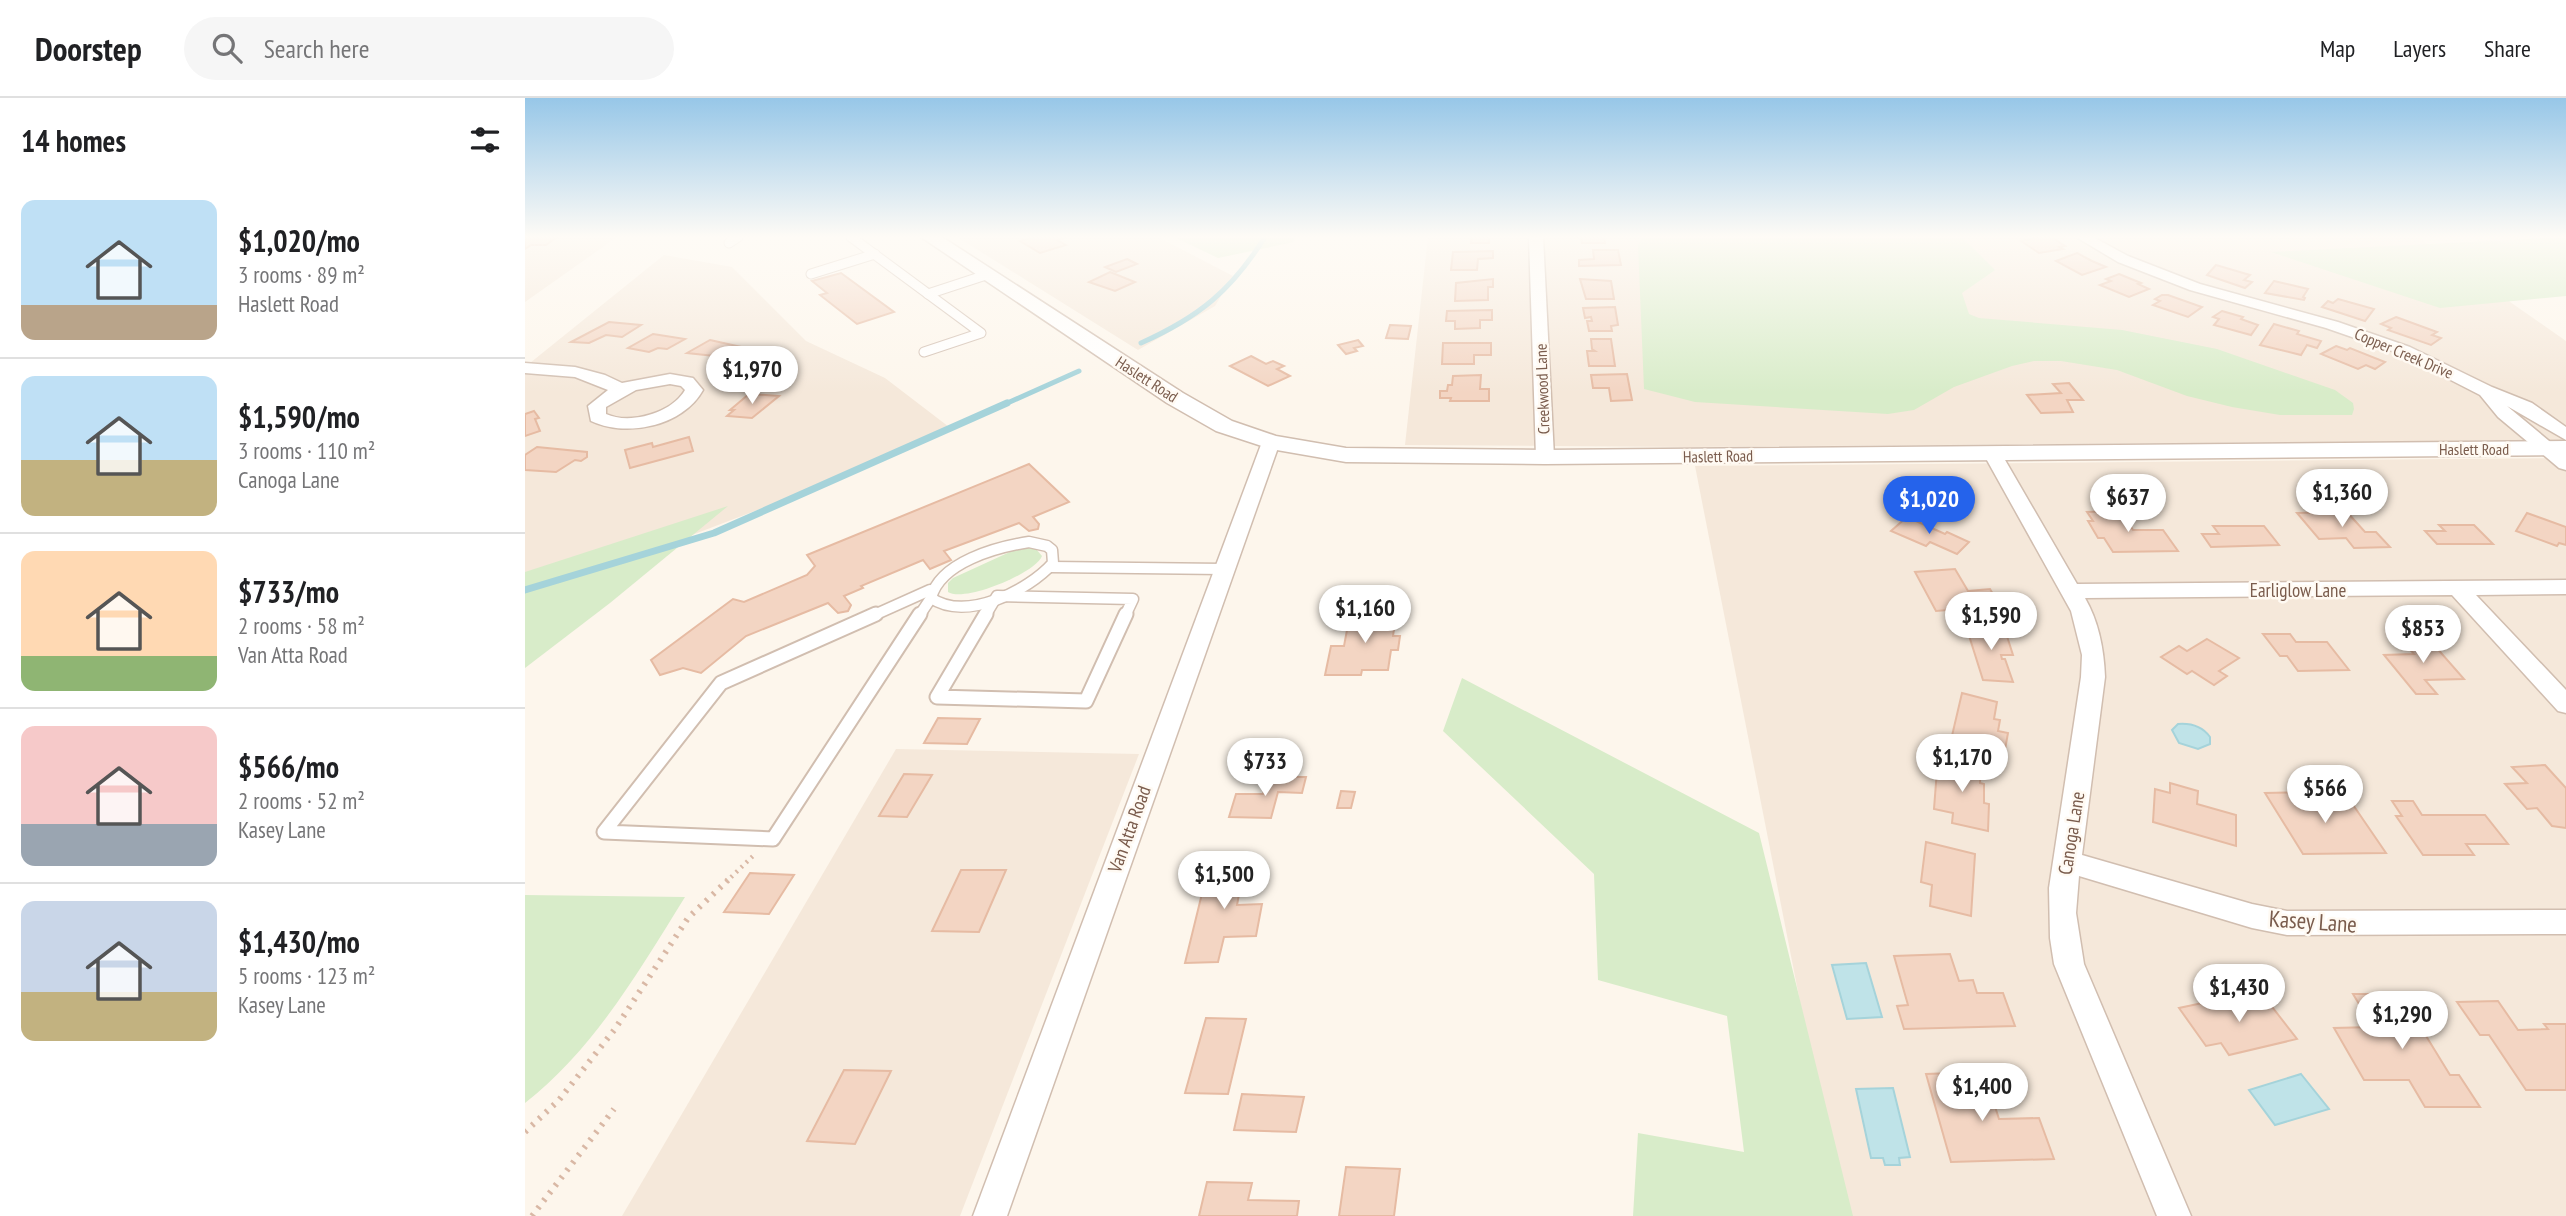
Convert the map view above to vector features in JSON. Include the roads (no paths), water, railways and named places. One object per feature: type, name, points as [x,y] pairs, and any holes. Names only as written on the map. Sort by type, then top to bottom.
[{"type":"street","name":"Haslett Road","points":[[1012,289],[1175,398],[1224,426],[1271,442],[1346,455],[1545,457],[2561,449]]},
{"type":"street","name":"Creekwood Lane","points":[[1538,289],[1545,457]]},
{"type":"street","name":"Copper Creek Drive","points":[[2200,289],[2380,341],[2425,360],[2486,391],[2504,413],[2561,449]]},
{"type":"street","points":[[525,368],[577,372],[611,383],[621,390]]},
{"type":"street","points":[[670,379],[687,382],[694,390],[688,401],[658,417],[632,423],[601,420],[595,412],[597,406],[621,390],[646,382],[670,379]]},
{"type":"street","name":"Van Atta Road","points":[[990,1216],[1271,442]]},
{"type":"street","name":"Canoga Lane","points":[[1993,453],[2082,611],[2094,654],[2060,908],[2062,935],[2069,964],[2174,1216]]},
{"type":"street","name":"Earliglow Lane","points":[[2071,591],[2566,587]]},
{"type":"street","points":[[2459,589],[2566,705]]},
{"type":"street","name":"Kasey Lane","points":[[2068,863],[2252,916],[2287,923],[2566,922]]},
{"type":"lane","points":[[922,289],[981,333],[924,352]]},
{"type":"lane","points":[[928,294],[943,289]]},
{"type":"lane","points":[[931,594],[721,683],[604,832],[773,839],[931,594],[950,572],[1018,543],[1039,543],[1047,546],[1054,556],[1051,567],[1040,576],[977,605],[953,609],[935,603],[931,594]]},
{"type":"lane","points":[[1051,567],[1223,569]]},
{"type":"lane","points":[[997,596],[1133,599],[1086,701],[937,697],[997,596]]},
{"type":"water","points":[[2178,724],[2200,728],[2210,737],[2210,744],[2198,749],[2179,743],[2172,730]]},
{"type":"water","points":[[1866,963],[1882,1017],[1847,1019],[1832,965]]},
{"type":"water","points":[[2301,1074],[2329,1109],[2275,1125],[2249,1090]]},
{"type":"water","points":[[1893,1088],[1910,1157],[1899,1158],[1900,1165],[1885,1165],[1883,1158],[1871,1158],[1856,1089]]},
{"type":"waterway","points":[[1141,343],[1197,312],[1224,289]]},
{"type":"waterway","points":[[1003,405],[1079,371]]},
{"type":"waterway","points":[[525,590],[714,533],[1007,403]]}]
